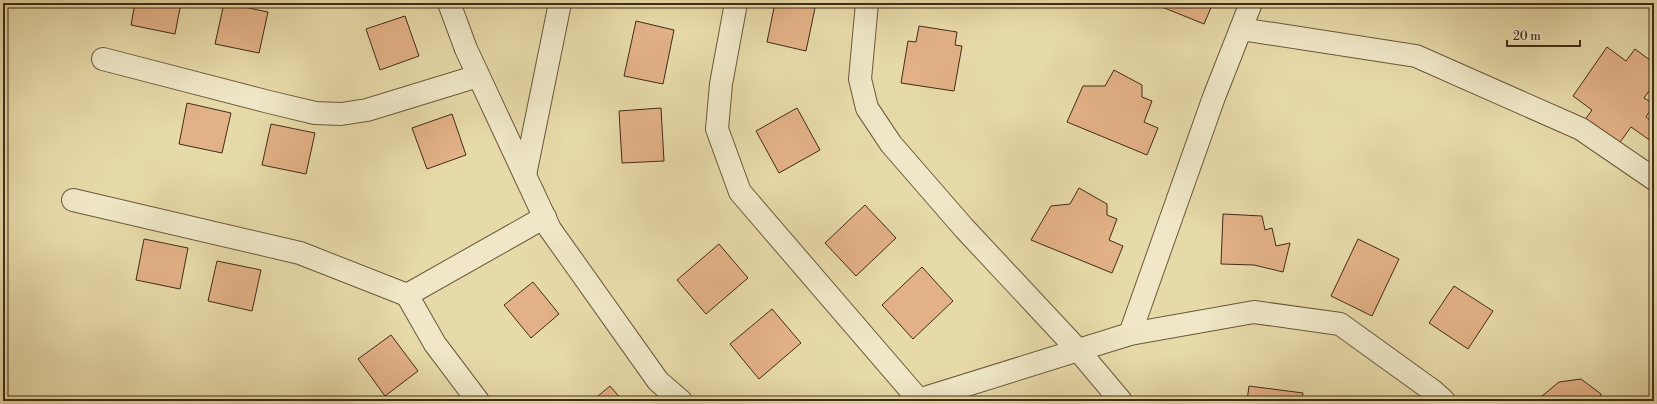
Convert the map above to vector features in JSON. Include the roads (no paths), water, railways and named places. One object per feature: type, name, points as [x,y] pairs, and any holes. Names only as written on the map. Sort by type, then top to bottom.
[{"type":"street","points":[[449,3],[478,76],[550,229],[658,381],[681,401]]},
{"type":"street","points":[[525,175],[560,3]]},
{"type":"street","points":[[736,3],[721,84],[717,129],[740,192],[917,400],[1130,334],[1254,312],[1340,324],[1433,391],[1444,401]]},
{"type":"street","points":[[867,3],[860,79],[867,108],[891,144],[964,228],[1078,350],[1122,401]]},
{"type":"street","points":[[1130,334],[1214,97],[1251,3]]},
{"type":"street","points":[[1241,29],[1416,56],[1581,129],[1654,179]]},
{"type":"street","points":[[103,59],[315,113],[341,114],[367,110],[478,76]]},
{"type":"street","points":[[73,200],[300,253],[407,296],[435,344],[478,401]]},
{"type":"street","points":[[407,296],[545,217]]}]
